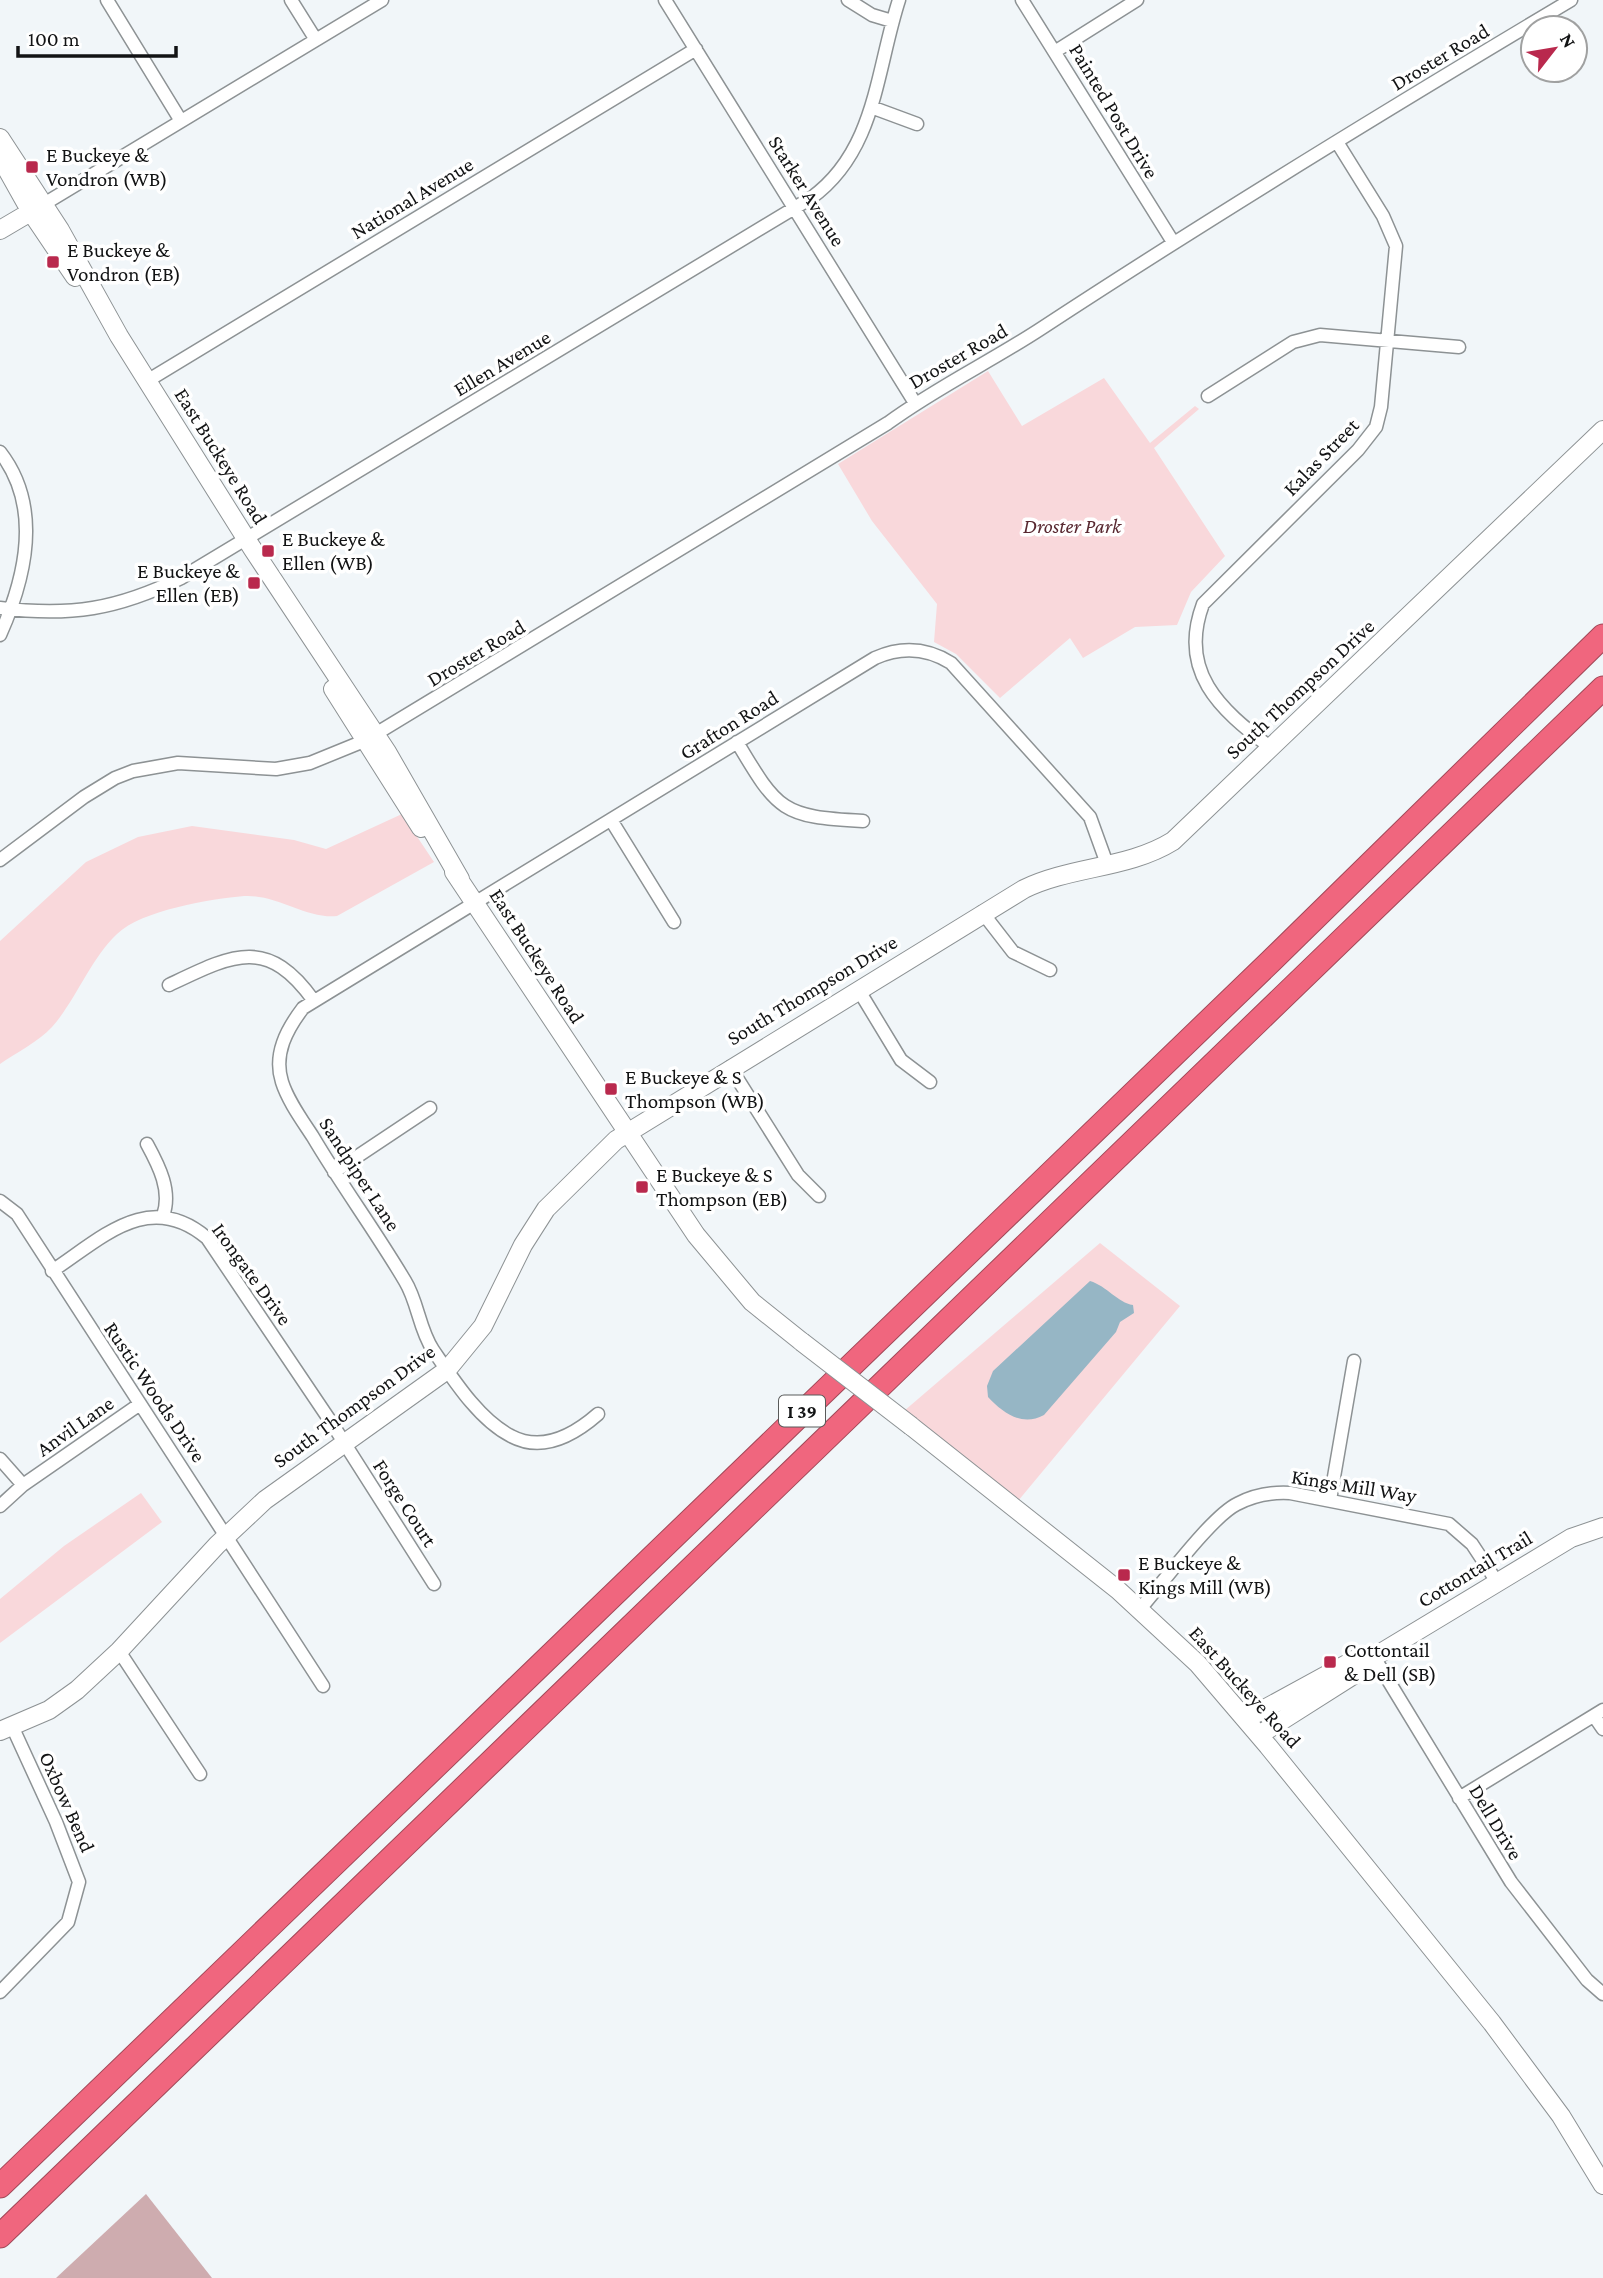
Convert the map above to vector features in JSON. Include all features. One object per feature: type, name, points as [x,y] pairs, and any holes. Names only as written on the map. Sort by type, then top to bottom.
[{"type":"highway","name":"I 39","points":[[0,2186],[1271,961],[1603,636]]},
{"type":"highway","name":"I 39","points":[[0,2236],[1603,688]]},
{"type":"main road","name":"East Buckeye Road","points":[[0,138],[38,208],[370,738],[576,1057],[623,1135],[652,1192],[694,1249],[736,1293],[760,1308],[911,1426],[1140,1609],[1198,1664],[1259,1735],[1492,2024],[1561,2116],[1603,2185]]},
{"type":"main road","name":"East Buckeye Road","points":[[0,157],[38,208]]},
{"type":"main road","points":[[0,230],[38,208]]},
{"type":"main road","name":"South Thompson Drive","points":[[6,1728],[62,1701],[119,1651],[227,1534],[265,1500],[447,1370],[484,1325],[523,1245],[546,1209],[623,1135],[730,1066],[982,912],[1044,879],[1150,853],[1173,841],[1603,430]]},
{"type":"main road","name":"Cottontail Trail","points":[[1259,1735],[1356,1674],[1374,1657],[1572,1538],[1603,1527]]},
{"type":"main road","name":"Cottontail Trail","points":[[1245,1720],[1356,1659],[1374,1657]]},
{"type":"street","points":[[107,0],[181,121]]},
{"type":"street","points":[[292,0],[316,40]]},
{"type":"street","points":[[38,208],[382,0]]},
{"type":"street","name":"Starker Avenue","points":[[665,0],[915,403]]},
{"type":"street","points":[[848,0],[872,15],[892,21]]},
{"type":"street","name":"Ellen Avenue","points":[[5,609],[58,613],[112,606],[163,587],[247,540],[831,184],[861,137],[899,0]]},
{"type":"street","name":"Painted Post Drive","points":[[1022,0],[1172,242]]},
{"type":"street","points":[[1056,51],[1137,0]]},
{"type":"street","name":"Droster Road","points":[[0,860],[84,797],[115,778],[133,771],[178,763],[261,769],[286,768],[310,763],[370,738],[677,553],[888,423],[915,403],[1017,344],[1172,242],[1571,0]]},
{"type":"street","name":"National Avenue","points":[[147,381],[696,49]]},
{"type":"street","points":[[871,107],[917,124]]},
{"type":"street","name":"Kalas Street","points":[[1270,747],[1252,733],[1204,681],[1194,648],[1203,604],[1370,436],[1381,407],[1396,246],[1383,216],[1337,142]]},
{"type":"street","points":[[1208,396],[1293,342],[1308,337],[1332,334],[1459,347]]},
{"type":"street","points":[[0,452],[21,491],[27,532],[23,562],[5,609],[0,635]]},
{"type":"street","name":"Grafton Road","points":[[314,1001],[737,742],[885,654],[904,650],[935,654],[951,663],[1090,817],[1107,864]]},
{"type":"street","points":[[737,742],[765,788],[788,810],[815,819],[863,821]]},
{"type":"street","points":[[611,820],[674,922]]},
{"type":"street","points":[[982,912],[1013,952],[1050,970]]},
{"type":"street","points":[[169,985],[216,964],[252,957],[283,966],[314,1001]]},
{"type":"street","points":[[858,989],[901,1060],[930,1083]]},
{"type":"street","name":"Sandpiper Lane","points":[[314,1001],[303,1008],[287,1030],[279,1067],[281,1081],[334,1172],[405,1280],[430,1346],[447,1370],[498,1428],[513,1438],[535,1442],[557,1440],[578,1432],[598,1414]]},
{"type":"street","points":[[730,1066],[798,1175],[819,1196]]},
{"type":"street","points":[[334,1172],[430,1108]]},
{"type":"street","points":[[52,1271],[125,1223],[163,1216],[166,1203],[164,1180],[147,1144]]},
{"type":"street","name":"Rustic Woods Drive","points":[[0,1201],[16,1214],[227,1534],[323,1686]]},
{"type":"street","name":"Irongate Drive","points":[[163,1216],[183,1221],[207,1238],[343,1442]]},
{"type":"street","points":[[1330,1500],[1354,1361]]},
{"type":"street","name":"Anvil Lane","points":[[0,1506],[23,1485],[140,1404]]},
{"type":"street","name":"Forge Court","points":[[343,1442],[434,1584]]},
{"type":"street","points":[[0,1459],[23,1485]]},
{"type":"street","name":"Kings Mill Way","points":[[1140,1609],[1221,1516],[1236,1504],[1257,1496],[1279,1493],[1330,1500],[1449,1524],[1472,1544],[1497,1583]]},
{"type":"street","points":[[119,1651],[201,1774]]},
{"type":"street","name":"Dell Drive","points":[[1374,1657],[1511,1882],[1587,1980],[1603,1994]]},
{"type":"street","points":[[1459,1798],[1599,1713],[1603,1729]]},
{"type":"street","name":"Oxbow Bend","points":[[0,1992],[68,1922],[79,1882],[56,1822],[6,1728]]},
{"type":"green space","name":"Droster Park","points":[[988,371],[1022,426],[1104,378],[1150,443],[1195,406],[1199,409],[1154,448],[1225,556],[1191,592],[1177,625],[1135,627],[1083,658],[1070,638],[1000,698],[956,654],[934,642],[937,604],[872,521],[838,464]]},
{"type":"green space","points":[[402,814],[434,862],[337,916],[314,914],[268,899],[244,896],[196,903],[143,918],[117,934],[108,944],[52,1027],[0,1064],[0,941],[86,862],[138,837],[192,826],[294,840],[326,849]]},
{"type":"green space","points":[[1100,1243],[1180,1306],[1018,1501],[904,1411]]},
{"type":"green space","points":[[141,1493],[162,1522],[0,1643],[0,1599],[64,1546]]},
{"type":"shaded area","points":[[146,2194],[212,2278],[56,2278]]},
{"type":"water","points":[[1090,1281],[1133,1305],[1134,1313],[1120,1322],[1116,1332],[1044,1415],[1028,1420],[1007,1413],[988,1397],[987,1386],[993,1371]]},
{"type":"place","name":"E Buckeye & Vondron (WB)","points":[[32,167]]},
{"type":"place","name":"E Buckeye & Vondron (EB)","points":[[53,262]]},
{"type":"place","name":"E Buckeye & Ellen (WB)","points":[[268,551]]},
{"type":"place","name":"E Buckeye & Ellen (EB)","points":[[254,583]]},
{"type":"place","name":"E Buckeye & S Thompson (WB)","points":[[611,1089]]},
{"type":"place","name":"E Buckeye & S Thompson (EB)","points":[[642,1187]]},
{"type":"place","name":"E Buckeye & Kings Mill (WB)","points":[[1124,1575]]},
{"type":"place","name":"Cottontail & Dell (SB)","points":[[1330,1662]]}]
